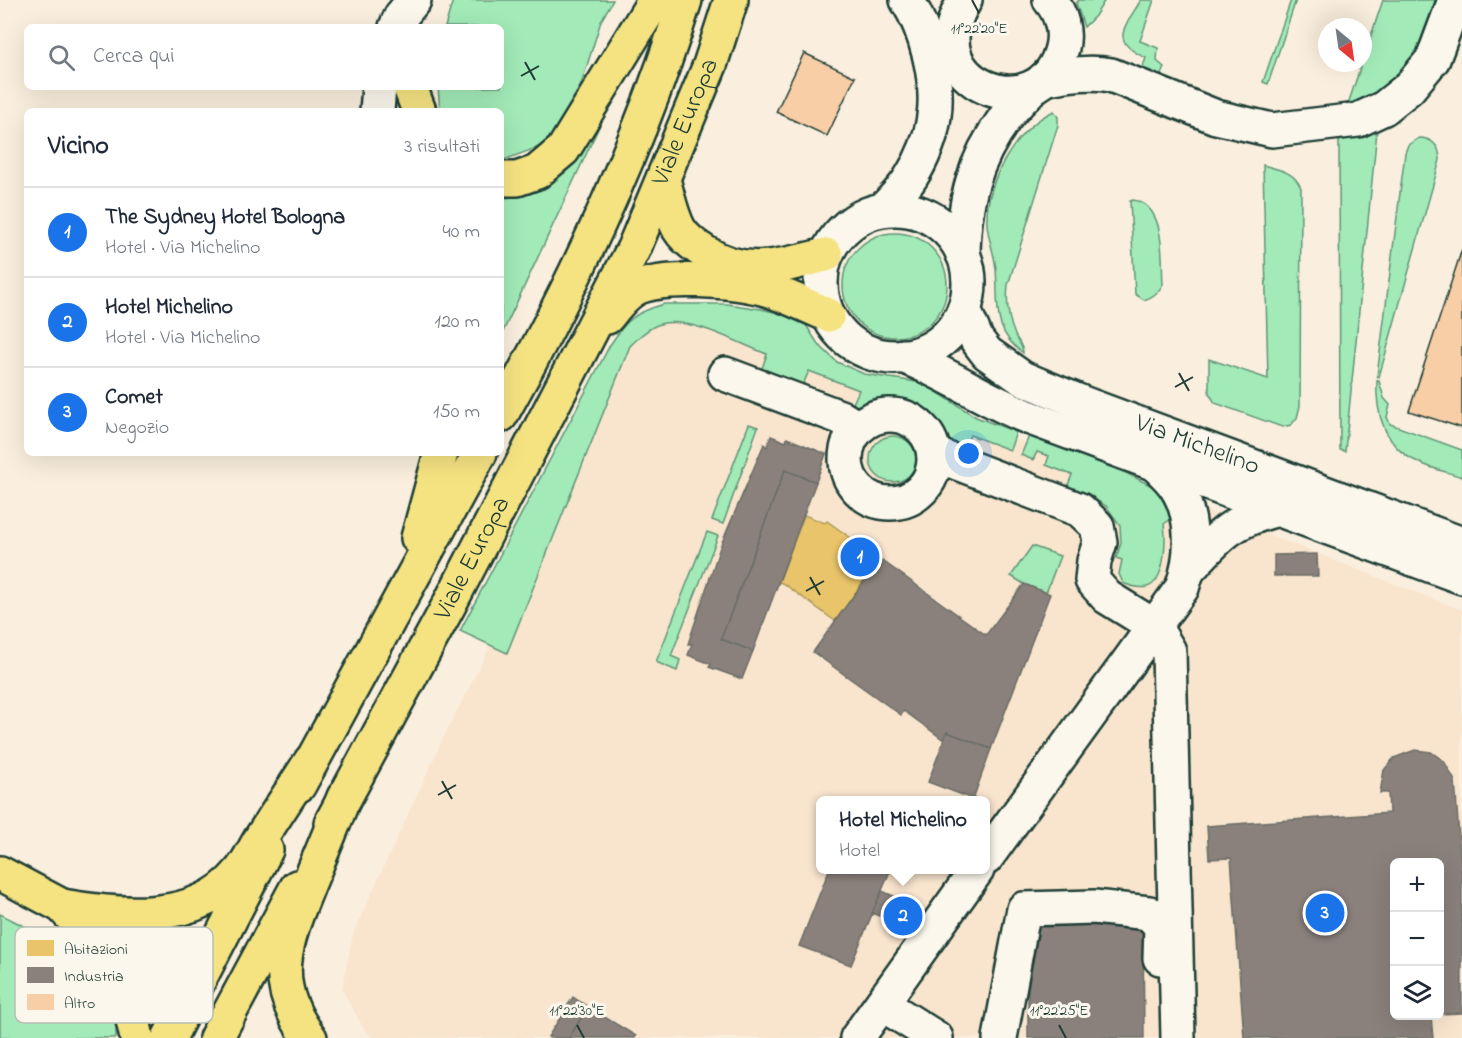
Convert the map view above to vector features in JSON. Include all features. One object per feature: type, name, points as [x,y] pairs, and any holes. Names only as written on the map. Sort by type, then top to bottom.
[{"type":"main road","name":"Viale Europa","points":[[504,409],[595,234],[647,108],[685,0]]},
{"type":"main road","name":"Viale Europa","points":[[216,1038],[449,604],[634,248],[710,65],[731,0]]},
{"type":"main road","points":[[504,179],[517,179],[537,172],[563,150],[651,4]]},
{"type":"main road","points":[[409,108],[410,90]]},
{"type":"main road","points":[[411,90],[418,108]]},
{"type":"main road","points":[[663,180],[672,212],[684,236],[723,262],[745,268],[763,269],[826,255]]},
{"type":"main road","points":[[449,604],[602,324],[619,302],[634,289],[657,282],[694,280],[766,289],[828,315]]},
{"type":"main road","points":[[402,594],[440,456]]},
{"type":"main road","name":"Viale Europa","points":[[213,952],[311,761],[478,456]]},
{"type":"main road","points":[[62,906],[121,914],[152,913],[193,904],[215,893],[238,874],[311,761]]},
{"type":"main road","points":[[310,1038],[289,1001],[285,985],[284,956],[292,923],[344,797]]},
{"type":"main road","points":[[0,873],[62,906],[81,927]]},
{"type":"main road","points":[[134,1023],[137,1038]]},
{"type":"main road","name":"Viale Europa","points":[[169,1038],[177,1023]]},
{"type":"street","points":[[397,24],[414,0]]},
{"type":"street","points":[[417,24],[427,0]]},
{"type":"street","points":[[907,0],[918,17],[927,49],[934,87],[934,116]]},
{"type":"street","points":[[965,0],[956,15],[951,32],[953,51],[960,67],[973,81],[988,90],[1007,93],[1020,92],[1039,83],[1071,74],[1100,73],[1134,83],[1216,117],[1272,129],[1358,120],[1384,108],[1409,88],[1433,59],[1455,0]]},
{"type":"street","points":[[963,254],[952,236],[927,216],[912,211],[884,209],[873,212],[851,223],[834,241],[826,255],[822,269],[820,285],[822,300],[836,328],[846,339],[859,348],[881,355],[903,356],[933,346],[956,324],[964,310],[968,295],[969,279],[963,254],[963,220],[979,162],[1006,117],[1054,69],[1060,57],[1063,30],[1060,16],[1050,0]]},
{"type":"street","points":[[1063,30],[1080,56],[1100,73]]},
{"type":"street","points":[[884,209],[911,178],[927,144],[953,51]]},
{"type":"street","points":[[377,108],[379,90]]},
{"type":"street","name":"Via Michelino","points":[[964,310],[977,340],[987,353],[1022,378],[1085,404],[1462,544]]},
{"type":"street","name":"Via Michelino","points":[[903,356],[941,372],[1007,409],[1462,577]]},
{"type":"street","points":[[725,374],[840,417],[858,428]]},
{"type":"street","points":[[898,415],[911,420],[923,429],[930,440],[934,454],[929,480],[921,491],[910,499],[890,503],[871,499],[859,491],[846,467],[846,453],[850,439],[858,428],[876,417],[898,415]]},
{"type":"street","points":[[934,454],[1080,510],[1097,526],[1100,542],[1094,561],[1092,580],[1107,597],[1154,626],[1169,651],[1178,1038]]},
{"type":"street","name":"Via Michelino","points":[[990,852],[1182,588],[1189,569],[1191,537],[1187,514],[1177,488],[1158,466]]},
{"type":"street","name":"Via Michelino","points":[[1189,569],[1231,526],[1252,516],[1278,509]]},
{"type":"street","points":[[858,1038],[974,874]]},
{"type":"street","points":[[1000,1038],[1024,909],[1094,907],[1149,913],[1161,926],[1162,1038]]},
{"type":"street","points":[[882,1004],[936,1038]]},
{"type":"shaded area","points":[[698,309],[902,398],[1160,492],[1462,610],[1462,1038],[373,1038],[364,1030],[342,989],[353,933],[447,730],[542,545],[613,378],[637,333]]},
{"type":"green space","points":[[453,0],[613,0],[601,21],[580,88],[547,144],[504,160],[504,108],[440,108],[438,90],[504,90],[504,24],[446,24]]},
{"type":"green space","points":[[1079,0],[1105,0],[1095,16],[1084,27],[1076,3]]},
{"type":"green space","points":[[1141,0],[1154,0],[1140,41],[1158,48],[1157,61],[1164,67],[1161,76],[1142,69],[1146,58],[1127,46],[1124,39],[1123,33],[1126,26]]},
{"type":"green space","points":[[1291,0],[1296,0],[1268,84],[1263,82]]},
{"type":"green space","points":[[1383,0],[1442,0],[1427,38],[1410,63],[1382,88],[1350,106],[1348,104],[1359,72],[1372,72],[1372,33]]},
{"type":"green space","points":[[1054,111],[1058,117],[1058,125],[1008,285],[1009,317],[1023,353],[1013,344],[1001,326],[997,305],[995,264],[987,224],[988,208],[997,175],[1016,143],[1040,119]]},
{"type":"green space","points":[[605,114],[504,330],[504,197],[508,198],[568,169]]},
{"type":"green space","points":[[1377,131],[1345,451],[1340,450],[1339,141]]},
{"type":"green space","points":[[1419,138],[1428,139],[1434,144],[1439,151],[1440,160],[1379,377],[1377,376],[1405,153],[1408,145]]},
{"type":"green space","points":[[1263,165],[1290,175],[1301,188],[1300,406],[1297,418],[1291,425],[1282,427],[1215,403],[1209,393],[1209,359],[1268,379]]},
{"type":"green space","points":[[1130,201],[1144,204],[1152,212],[1157,222],[1162,248],[1163,284],[1155,294],[1144,300],[1135,294]]},
{"type":"green space","points":[[895,233],[915,237],[924,242],[938,256],[943,265],[947,285],[943,305],[938,314],[924,328],[915,333],[895,337],[875,333],[866,328],[852,314],[847,305],[843,285],[847,265],[852,256],[866,242],[875,237]]},
{"type":"green space","points":[[664,304],[727,304],[791,316],[806,325],[818,344],[837,362],[864,374],[923,383],[976,417],[1016,432],[1010,450],[970,435],[963,452],[950,442],[932,416],[916,405],[903,401],[886,400],[858,409],[852,406],[859,390],[809,371],[800,391],[760,374],[767,354],[699,327],[672,323],[660,324],[648,330],[630,346],[507,653],[460,631],[610,345],[632,318]]},
{"type":"green space","points":[[1377,380],[1384,398],[1390,405],[1387,417],[1390,424],[1462,450],[1462,477],[1434,469],[1407,456],[1397,448],[1390,439],[1380,417]]},
{"type":"green space","points":[[749,424],[758,427],[723,524],[712,520]]},
{"type":"green space","points":[[893,436],[909,443],[916,459],[909,475],[893,482],[877,475],[870,459],[877,443]]},
{"type":"green space","points":[[1029,436],[1126,473],[1156,488],[1169,505],[1172,518],[1164,524],[1163,559],[1158,577],[1153,583],[1140,588],[1123,583],[1119,574],[1122,560],[1116,558],[1121,543],[1120,525],[1106,506],[1086,494],[1065,492],[1072,475],[1046,465],[1049,456],[1037,452],[1033,460],[1021,455]]},
{"type":"green space","points":[[707,532],[718,536],[671,656],[680,660],[677,671],[656,662]]},
{"type":"green space","points":[[1032,546],[1060,556],[1046,593],[1011,576]]},
{"type":"green space","points":[[0,914],[26,927],[15,927],[15,1023],[116,1023],[116,1038],[0,1038]]},
{"type":"building: Abitazioni","points":[[804,515],[825,523],[827,521],[880,559],[835,621],[779,582]]},
{"type":"building: Industria","points":[[771,436],[786,442],[787,438],[826,454],[816,482],[785,470],[721,639],[753,651],[742,679],[709,667],[711,664],[688,655],[692,644],[688,644],[720,547],[764,444],[767,447]]},
{"type":"building: Industria","points":[[785,470],[816,482],[753,651],[721,639]]},
{"type":"building: Industria","points":[[1317,554],[1318,576],[1274,576],[1274,555]]},
{"type":"building: Industria","points":[[880,559],[986,635],[1024,584],[1050,594],[991,749],[947,732],[944,740],[904,711],[901,715],[813,652]]},
{"type":"building: Industria","points":[[947,732],[991,749],[974,796],[965,796],[928,782]]},
{"type":"building: Industria","points":[[1415,750],[1431,752],[1444,761],[1455,781],[1462,879],[1462,1013],[1444,1014],[1444,858],[1390,858],[1390,1020],[1431,1020],[1433,1038],[1244,1038],[1231,858],[1209,859],[1207,826],[1389,813],[1388,793],[1380,793],[1384,770],[1394,758]]},
{"type":"building: Industria","points":[[827,874],[889,874],[851,965],[799,946]]},
{"type":"building: Industria","points":[[882,891],[898,898],[889,920],[872,913]]},
{"type":"building: Industria","points":[[1028,925],[1143,925],[1144,1038],[1028,1038]]},
{"type":"building: Industria","points":[[573,997],[588,1007],[569,1038],[548,1037]]},
{"type":"building: Industria","points":[[588,1007],[636,1036],[635,1038],[569,1038]]},
{"type":"building: Altro","points":[[804,53],[855,77],[827,136],[776,112]]},
{"type":"building: Altro","points":[[1462,249],[1462,428],[1409,411]]},
{"type":"place","name":"The Sydney Hotel Bologna","points":[[860,557]]},
{"type":"place","name":"Comet","points":[[1325,913]]},
{"type":"place","name":"Hotel Michelino","points":[[903,916]]}]
